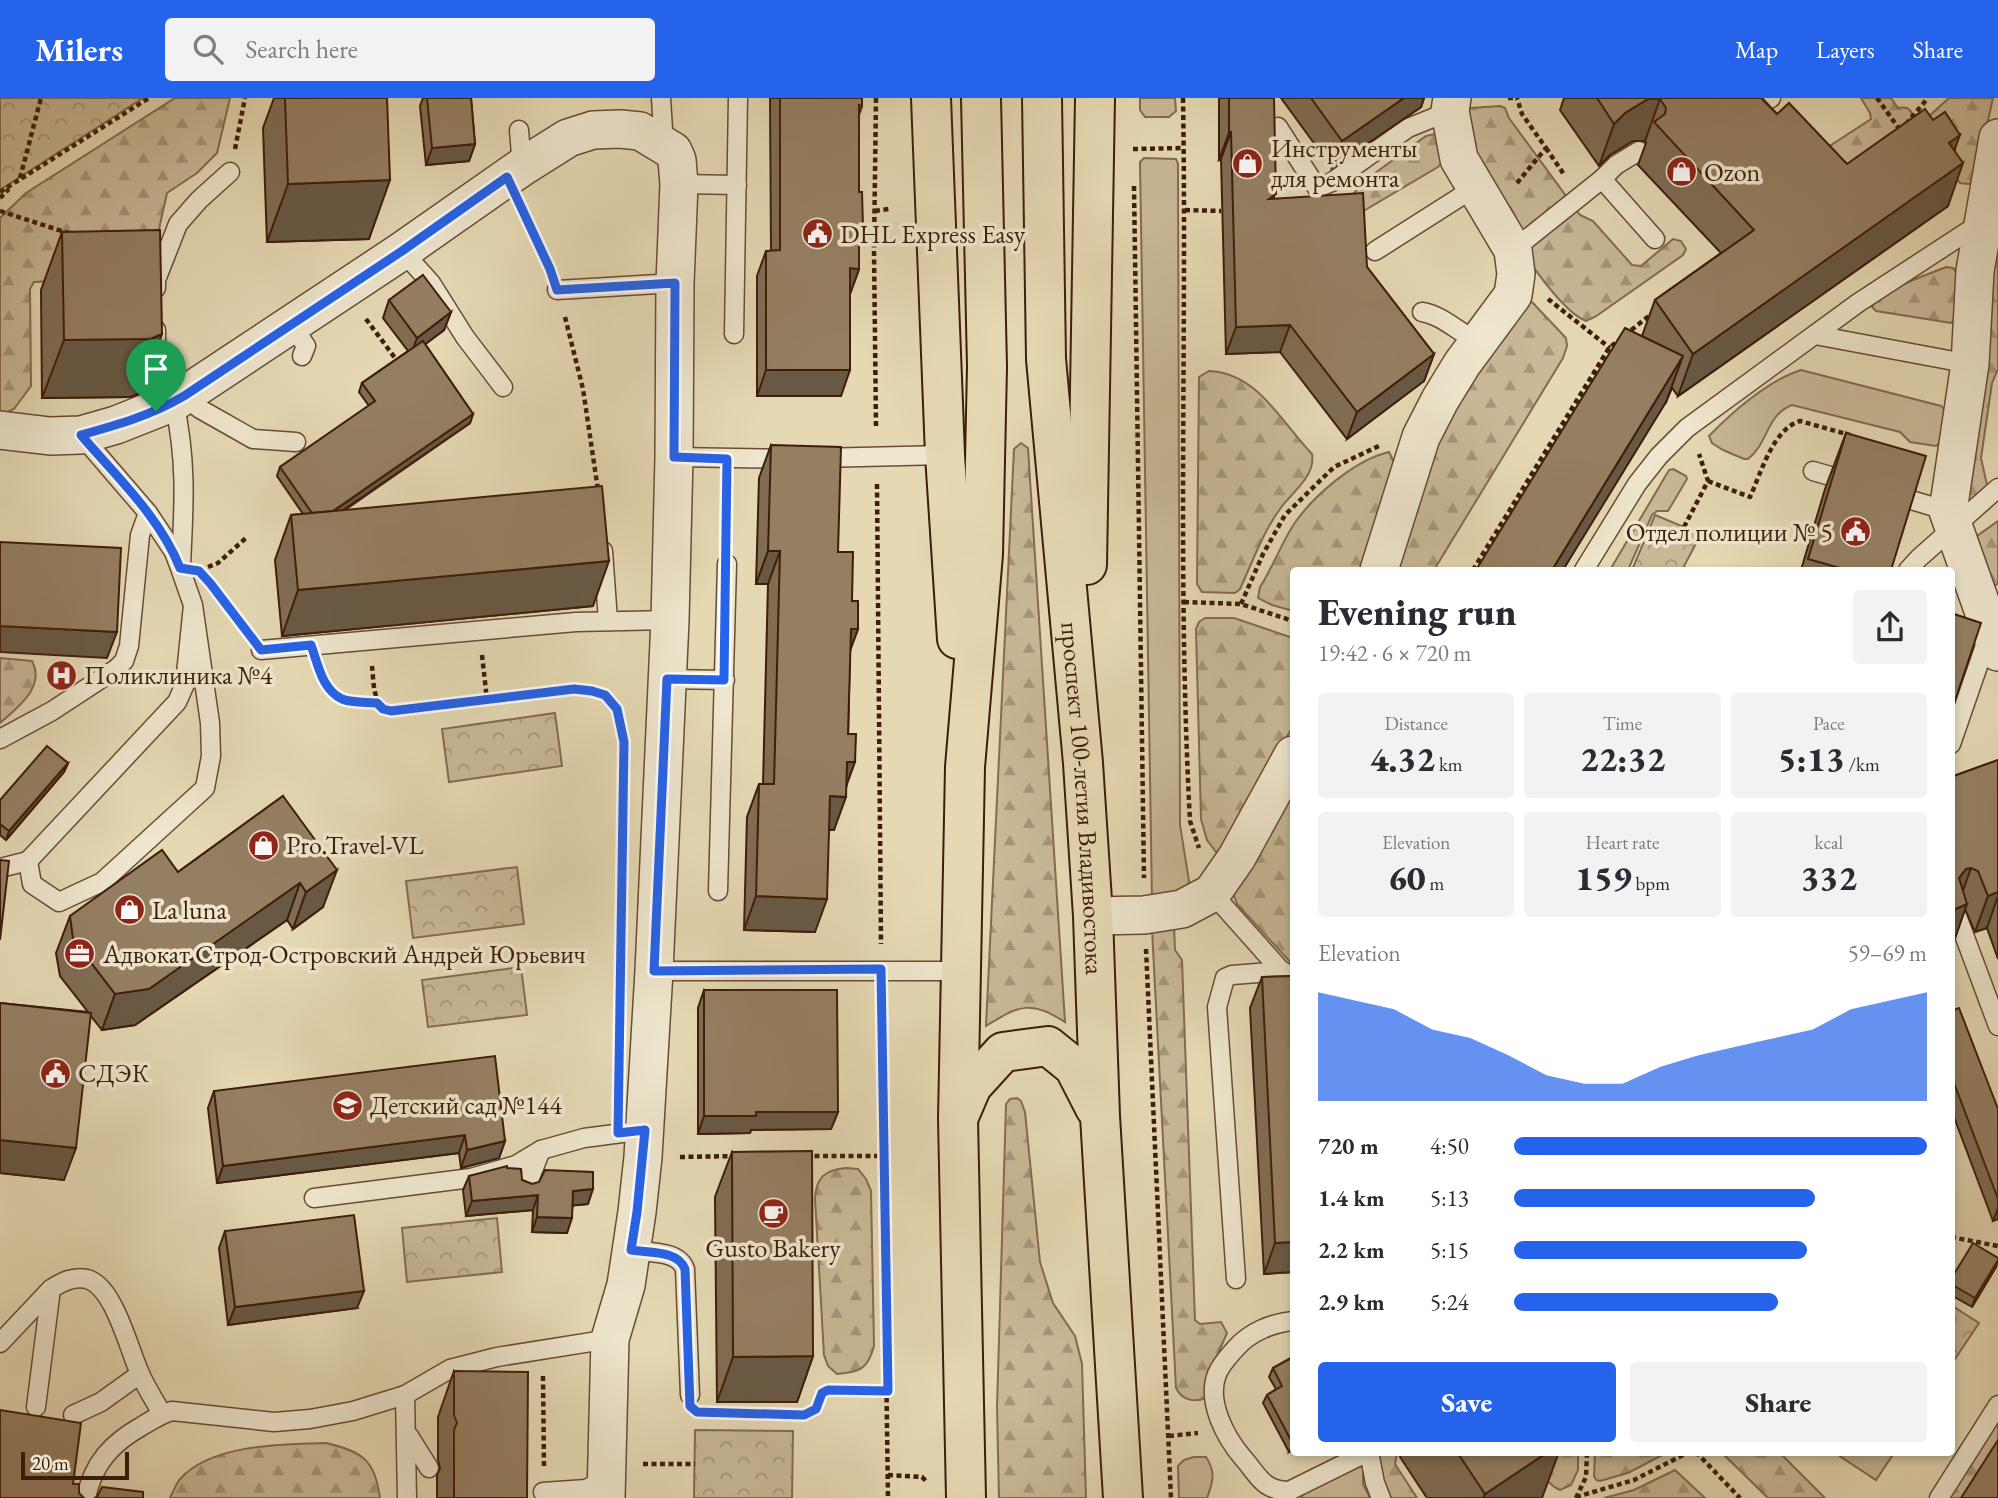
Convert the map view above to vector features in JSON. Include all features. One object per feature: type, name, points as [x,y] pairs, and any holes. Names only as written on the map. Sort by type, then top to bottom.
[{"type":"highway","points":[[931,98],[945,455],[965,767]]},
{"type":"highway","points":[[966,1498],[958,1119],[965,767],[983,554],[987,367],[981,98]]},
{"type":"highway","name":"проспект 100-летия Владивостока","points":[[1042,98],[1046,359],[1083,763],[1093,916],[1100,1116],[1123,1498]]},
{"type":"highway","points":[[1083,763],[1095,98]]},
{"type":"highway","points":[[958,1119],[972,1086],[1003,1052],[1048,1046],[1074,1067],[1100,1116]]},
{"type":"street","points":[[1380,567],[1421,437],[1440,400],[1478,341],[1513,295],[1514,262],[1459,159],[1451,105]]},
{"type":"street","points":[[0,430],[50,436],[81,435],[116,425],[171,403],[297,340],[344,290],[514,172],[568,138],[593,130],[640,131],[673,151],[677,160],[679,184],[675,283],[674,457],[670,620],[654,971],[644,1143],[626,1285],[610,1339],[607,1489]]},
{"type":"street","points":[[1991,619],[1951,520],[1970,364],[1975,271],[1998,138]]},
{"type":"street","points":[[1093,916],[1144,915],[1182,909],[1215,890],[1237,857],[1290,760]]},
{"type":"lane","points":[[661,98],[664,145]]},
{"type":"lane","points":[[734,334],[738,98]]},
{"type":"lane","points":[[1278,127],[1317,188],[1332,182],[1418,122],[1451,105]]},
{"type":"lane","points":[[514,172],[519,130]]},
{"type":"lane","points":[[1514,262],[1609,170],[1639,151]]},
{"type":"lane","points":[[180,568],[185,472],[181,433],[171,403],[156,280],[178,224],[199,200],[230,172]]},
{"type":"lane","points":[[1602,179],[1655,239]]},
{"type":"lane","points":[[679,184],[737,186]]},
{"type":"lane","points":[[1375,251],[1483,201]]},
{"type":"lane","points":[[1586,567],[1637,484],[1659,456],[1687,428],[1738,388],[1858,303],[1982,222]]},
{"type":"lane","points":[[402,251],[431,283],[465,337],[503,387]]},
{"type":"lane","points":[[557,290],[675,283]]},
{"type":"lane","points":[[1422,312],[1433,314],[1465,336],[1478,341]]},
{"type":"lane","points":[[1815,335],[1970,364]]},
{"type":"lane","points":[[171,403],[200,409],[253,439],[296,442]]},
{"type":"lane","points":[[28,861],[32,884],[60,902],[102,882],[205,789],[211,756],[210,723],[193,605],[174,552],[148,513],[81,435]]},
{"type":"lane","points":[[674,457],[877,458],[945,455]]},
{"type":"lane","points":[[1813,471],[1871,488],[1951,520]]},
{"type":"lane","points":[[1911,567],[1951,520],[1998,488]]},
{"type":"lane","points":[[600,499],[608,621]]},
{"type":"lane","points":[[0,739],[52,711],[124,661],[129,646],[140,535],[148,513]]},
{"type":"lane","points":[[718,891],[727,564]]},
{"type":"lane","points":[[0,868],[28,861],[177,702],[185,684],[193,605]]},
{"type":"lane","points":[[1955,733],[1980,664],[1991,619]]},
{"type":"lane","points":[[261,650],[608,621],[670,620]]},
{"type":"lane","points":[[667,679],[724,680]]},
{"type":"lane","points":[[1215,890],[1288,977]]},
{"type":"lane","points":[[1957,916],[1998,1026]]},
{"type":"lane","points":[[654,971],[962,971]]},
{"type":"lane","points":[[1236,1279],[1217,1007],[1225,978],[1232,975],[1288,977]]},
{"type":"lane","points":[[314,1198],[492,1174],[516,1166],[541,1150],[584,1138],[644,1143]]},
{"type":"lane","points":[[526,1188],[541,1150]]},
{"type":"lane","points":[[631,1250],[675,1256],[683,1263],[690,1395]]},
{"type":"lane","points":[[0,1343],[51,1289],[74,1278],[88,1279],[104,1291],[128,1340],[140,1374],[162,1414]]},
{"type":"lane","points":[[36,1407],[51,1289]]},
{"type":"lane","points":[[1290,1322],[1262,1329],[1242,1341],[1226,1359],[1216,1376],[1215,1395],[1224,1431],[1263,1484],[1277,1491],[1289,1491],[1360,1456]]},
{"type":"lane","points":[[86,1498],[100,1460],[125,1436],[162,1414],[172,1411],[274,1422],[310,1419],[353,1411],[405,1395],[450,1369],[497,1357],[610,1339]]},
{"type":"lane","points":[[73,1415],[101,1402],[140,1374]]},
{"type":"lane","points":[[405,1395],[407,1498]]},
{"type":"lane","points":[[1939,1498],[1998,1405]]},
{"type":"lane","points":[[407,1433],[429,1468]]},
{"type":"lane","points":[[1369,1456],[1381,1498]]},
{"type":"lane","points":[[544,1492],[607,1489]]},
{"type":"path","points":[[0,198],[20,180],[41,98]]},
{"type":"path","points":[[0,192],[149,98]]},
{"type":"path","points":[[230,172],[245,98]]},
{"type":"path","points":[[876,98],[876,426]]},
{"type":"path","points":[[1183,98],[1184,602],[1190,821],[1215,890]]},
{"type":"path","points":[[1483,201],[1546,148],[1522,114],[1517,98],[1508,98]]},
{"type":"path","points":[[1877,98],[1900,131],[1909,137]]},
{"type":"path","points":[[1900,131],[1928,98]]},
{"type":"path","points":[[1133,137],[1133,149],[1184,148]]},
{"type":"path","points":[[514,172],[557,290],[583,389],[600,499]]},
{"type":"path","points":[[1134,177],[1138,314],[1144,915],[1171,1498]]},
{"type":"path","points":[[875,211],[889,209]]},
{"type":"path","points":[[0,211],[75,236]]},
{"type":"path","points":[[1185,211],[1221,211]]},
{"type":"path","points":[[1514,262],[1617,354]]},
{"type":"path","points":[[344,290],[400,364]]},
{"type":"path","points":[[1475,567],[1609,348],[1658,309]]},
{"type":"path","points":[[1241,604],[1263,554],[1285,515],[1334,467],[1373,448],[1421,437]]},
{"type":"path","points":[[877,458],[881,931]]},
{"type":"path","points":[[727,459],[727,564]]},
{"type":"path","points":[[1684,527],[1708,481],[1705,468]]},
{"type":"path","points":[[1708,481],[1750,498]]},
{"type":"path","points":[[180,568],[199,571],[218,563],[246,538]]},
{"type":"path","points":[[199,571],[224,599],[261,650]]},
{"type":"path","points":[[1184,602],[1241,604],[1290,620]]},
{"type":"path","points":[[311,645],[318,670],[331,691],[343,700],[377,703]]},
{"type":"path","points":[[372,662],[377,703],[383,709],[391,711],[574,689],[605,695],[617,709],[622,727],[624,770]]},
{"type":"path","points":[[485,673],[487,700]]},
{"type":"path","points":[[881,969],[888,1498]]},
{"type":"path","points":[[644,1143],[736,1156]]},
{"type":"path","points":[[803,1156],[882,1156]]},
{"type":"path","points":[[1955,1238],[1998,1246]]},
{"type":"path","points":[[543,1351],[544,1449]]},
{"type":"path","points":[[690,1395],[690,1406],[697,1412],[804,1415],[816,1409],[822,1393],[828,1390],[888,1391]]},
{"type":"path","points":[[1576,1498],[1586,1477],[1587,1456]]},
{"type":"path","points":[[1576,1498],[1634,1480],[1681,1456]]},
{"type":"path","points":[[1700,1456],[1740,1498]]},
{"type":"path","points":[[888,1475],[922,1477]]},
{"type":"green space","points":[[0,98],[143,98],[0,190]]},
{"type":"green space","points":[[175,98],[230,98],[217,153],[197,173],[167,193],[155,247],[129,278],[34,282],[30,289],[31,386],[14,409],[0,415],[0,218],[26,193]]},
{"type":"green space","points":[[1140,98],[1175,98],[1176,111],[1169,117],[1145,117],[1140,110]]},
{"type":"green space","points":[[1861,98],[1891,98],[1898,108],[1911,111],[1912,125],[1790,214],[1802,164],[1871,119]]},
{"type":"green space","points":[[1949,98],[1993,98],[1975,179],[1969,184],[1960,183],[1925,135],[1928,117]]},
{"type":"green space","points":[[1470,108],[1505,108],[1509,118],[1580,215],[1593,221],[1632,265],[1641,266],[1673,239],[1681,241],[1686,249],[1683,255],[1595,317],[1586,321],[1573,313],[1527,258],[1498,213],[1481,179],[1465,111]]},
{"type":"green space","points":[[1435,134],[1441,138],[1446,157],[1438,167],[1360,213],[1353,194],[1371,176],[1426,136]]},
{"type":"green space","points":[[1144,158],[1176,159],[1178,164],[1180,825],[1189,881],[1186,894],[1152,900],[1140,162]]},
{"type":"green space","points":[[1998,172],[1998,369],[1992,383],[1981,458],[1987,485],[1960,511]]},
{"type":"green space","points":[[1946,267],[1953,268],[1959,275],[1956,318],[1951,323],[1876,311],[1872,307],[1877,300],[1894,289]]},
{"type":"green space","points":[[1531,301],[1566,338],[1567,346],[1563,358],[1436,567],[1393,567],[1449,407],[1527,302]]},
{"type":"green space","points":[[1801,370],[1941,406],[1945,411],[1941,441],[1936,446],[1910,442],[1900,432],[1792,405],[1777,416],[1760,446],[1748,459],[1712,443],[1709,436],[1740,407],[1776,381]]},
{"type":"green space","points":[[1209,371],[1241,380],[1255,390],[1312,454],[1307,477],[1274,518],[1240,589],[1235,593],[1202,592],[1197,584],[1199,377]]},
{"type":"green space","points":[[1021,443],[1028,448],[1065,1022],[1043,1010],[1025,1008],[1008,1013],[986,1026],[1014,449]]},
{"type":"green space","points":[[1389,452],[1397,468],[1366,567],[1290,567],[1290,610],[1258,598],[1260,587],[1302,513],[1336,480],[1376,456]]},
{"type":"green space","points":[[1673,469],[1687,479],[1668,511],[1657,511],[1652,515],[1629,567],[1612,567],[1669,470]]},
{"type":"green space","points":[[1655,515],[1701,534],[1684,567],[1633,567]]},
{"type":"green space","points":[[1998,521],[1998,584],[1993,586],[1974,544],[1977,536]]},
{"type":"green space","points":[[1205,618],[1234,618],[1290,637],[1290,731],[1222,851],[1216,852],[1207,840],[1201,819],[1196,629],[1199,622]]},
{"type":"green space","points":[[0,658],[32,661],[35,680],[28,696],[0,723]]},
{"type":"green space","points":[[555,713],[562,766],[449,782],[442,729]]},
{"type":"green space","points":[[1290,787],[1290,962],[1237,904],[1232,890]]},
{"type":"green space","points":[[517,867],[524,924],[413,938],[406,881]]},
{"type":"green space","points":[[1174,925],[1175,950],[1182,960],[1195,1320],[1200,1324],[1221,1322],[1227,1333],[1210,1372],[1206,1398],[1197,1400],[1185,1398],[1176,1388],[1152,929]]},
{"type":"green space","points":[[521,967],[527,1015],[428,1027],[422,980]]},
{"type":"green space","points":[[1017,1098],[1025,1112],[1040,1262],[1053,1303],[1075,1336],[1082,1364],[1086,1498],[999,1498],[997,1407],[1006,1104],[1010,1099]]},
{"type":"green space","points":[[846,1168],[858,1169],[871,1191],[874,1346],[869,1360],[862,1368],[837,1374],[828,1366],[824,1355],[815,1199],[819,1180],[823,1176]]},
{"type":"green space","points":[[497,1218],[502,1272],[407,1282],[402,1228]]},
{"type":"green space","points":[[1955,1308],[1979,1323],[1955,1359]]},
{"type":"green space","points":[[1998,1416],[1998,1447],[1966,1498],[1945,1498]]},
{"type":"green space","points":[[695,1430],[793,1431],[792,1498],[694,1498]]},
{"type":"green space","points":[[326,1443],[349,1450],[365,1460],[375,1475],[380,1498],[170,1498],[180,1479],[193,1467],[228,1452],[289,1444]]},
{"type":"green space","points":[[1378,1456],[1396,1456],[1395,1464],[1417,1498],[1391,1498],[1382,1482]]},
{"type":"green space","points":[[1534,1456],[1578,1456],[1578,1470],[1571,1485],[1560,1490],[1550,1484]]},
{"type":"green space","points":[[1595,1456],[1660,1456],[1628,1473],[1600,1481],[1594,1476]]},
{"type":"green space","points":[[1725,1456],[1783,1456],[1825,1498],[1768,1498]]},
{"type":"green space","points":[[1840,1456],[1892,1456],[1876,1480]]},
{"type":"green space","points":[[1206,1457],[1211,1467],[1212,1482],[1207,1498],[1179,1498],[1178,1466],[1184,1460]]},
{"type":"green space","points":[[1358,1466],[1363,1467],[1363,1484],[1370,1498],[1301,1498],[1304,1492]]},
{"type":"green space","points":[[1675,1470],[1705,1498],[1604,1498],[1634,1490]]},
{"type":"building","points":[[285,98],[387,98],[390,180],[288,184]]},
{"type":"building","points":[[427,98],[471,98],[475,144],[432,148]]},
{"type":"building","points":[[780,98],[862,98],[862,106],[859,105],[859,192],[862,192],[863,227],[859,228],[859,269],[850,268],[850,370],[766,370],[766,251],[780,250]]},
{"type":"building","points":[[1229,98],[1274,98],[1276,194],[1269,199],[1363,193],[1367,267],[1434,354],[1357,412],[1290,325],[1236,327]]},
{"type":"building","points":[[1311,98],[1404,98],[1342,141]]},
{"type":"building","points":[[1597,98],[1761,98],[1777,114],[1789,103],[1847,164],[1925,109],[1933,120],[1945,112],[1960,135],[1949,143],[1963,163],[1693,354],[1655,300],[1754,230],[1654,122],[1665,114],[1666,108],[1660,99],[1648,99],[1625,113],[1614,124]]},
{"type":"building","points":[[160,230],[162,334],[151,339],[64,340],[62,232]]},
{"type":"building","points":[[423,275],[451,312],[417,338],[389,300]]},
{"type":"building","points":[[1625,328],[1683,356],[1554,567],[1478,567]]},
{"type":"building","points":[[423,341],[473,414],[333,511],[312,513],[280,467],[375,401],[362,383]]},
{"type":"building","points":[[1846,433],[1926,456],[1892,567],[1836,567],[1808,559]]},
{"type":"building","points":[[771,445],[841,447],[838,552],[853,552],[852,601],[858,601],[858,629],[851,629],[848,734],[856,734],[855,762],[847,762],[846,797],[830,796],[827,899],[756,896],[759,784],[774,784],[780,551],[768,551]]},
{"type":"building","points":[[602,486],[609,561],[298,590],[291,515]]},
{"type":"building","points":[[0,542],[121,548],[117,632],[0,626]]},
{"type":"building","points":[[1955,614],[1981,623],[1955,701]]},
{"type":"building","points":[[47,746],[68,763],[9,831],[0,824],[0,800]]},
{"type":"building","points":[[1998,760],[1998,892],[1988,896],[1978,871],[1966,869],[1959,878],[1967,904],[1955,909],[1955,776]]},
{"type":"building","points":[[283,796],[337,870],[306,892],[300,883],[149,989],[115,994],[73,939],[70,916],[162,850],[178,872]]},
{"type":"building","points":[[0,860],[9,861],[0,940]]},
{"type":"building","points":[[1290,976],[1290,1242],[1275,1243],[1262,977]]},
{"type":"building","points":[[704,990],[837,990],[838,1112],[756,1112],[756,1116],[704,1116]]},
{"type":"building","points":[[0,1003],[91,1013],[76,1148],[0,1140]]},
{"type":"building","points":[[1959,1008],[1998,1109],[1998,1199],[1955,1086],[1955,1010]]},
{"type":"building","points":[[495,1056],[505,1141],[467,1150],[465,1135],[223,1166],[214,1091]]},
{"type":"building","points":[[812,1151],[813,1356],[733,1357],[732,1152]]},
{"type":"building","points":[[507,1166],[521,1169],[522,1180],[532,1184],[539,1182],[545,1170],[593,1172],[593,1189],[573,1191],[572,1218],[537,1217],[538,1195],[472,1201],[469,1176]]},
{"type":"building","points":[[354,1215],[364,1291],[235,1307],[225,1231]]},
{"type":"building","points":[[1973,1243],[1998,1258],[1975,1298],[1955,1286],[1955,1272]]},
{"type":"building","points":[[1290,1359],[1290,1438],[1267,1395],[1282,1386],[1273,1368]]},
{"type":"building","points":[[454,1371],[528,1372],[527,1498],[454,1498],[454,1430],[457,1423],[454,1415]]},
{"type":"building","points":[[0,1410],[81,1423],[73,1484],[79,1484],[79,1493],[84,1498],[0,1498]]},
{"type":"building","points":[[1998,1440],[1998,1498],[1961,1498]]},
{"type":"building","points":[[1460,1456],[1542,1456],[1485,1494]]},
{"type":"building","points":[[102,1487],[143,1492],[143,1498],[94,1498]]},
{"type":"place","name":"Инструменты для ремонта","points":[[1248,163]]},
{"type":"place","name":"Ozon","points":[[1681,172]]},
{"type":"place","name":"DHL Express Easy","points":[[817,234]]},
{"type":"place","name":"Отдел полиции № 5","points":[[1856,532]]},
{"type":"place","name":"Поликлиника №4","points":[[61,675]]},
{"type":"place","name":"Pro.Travel-VL","points":[[263,845]]},
{"type":"place","name":"La luna","points":[[129,910]]},
{"type":"place","name":"Адвокат Строд-Островский Андрей Юрьевич","points":[[80,954]]},
{"type":"place","name":"СДЭК","points":[[55,1073]]},
{"type":"place","name":"Детский сад №144","points":[[347,1105]]},
{"type":"place","name":"Gusto Bakery","points":[[773,1213]]},
{"type":"route","points":[[507,177],[557,290],[675,283],[674,457],[727,459],[724,680],[667,679],[654,971],[881,969],[882,1156],[888,1391],[828,1390],[822,1393],[819,1406],[804,1415],[697,1412],[690,1406],[685,1269],[675,1256],[631,1250],[645,1130],[618,1133],[624,742],[617,709],[605,695],[574,689],[391,711],[383,709],[377,703],[343,700],[331,691],[318,670],[311,645],[261,650],[199,571],[180,568],[174,552],[148,513],[81,435],[156,411],[184,396],[292,325],[507,177]]}]
